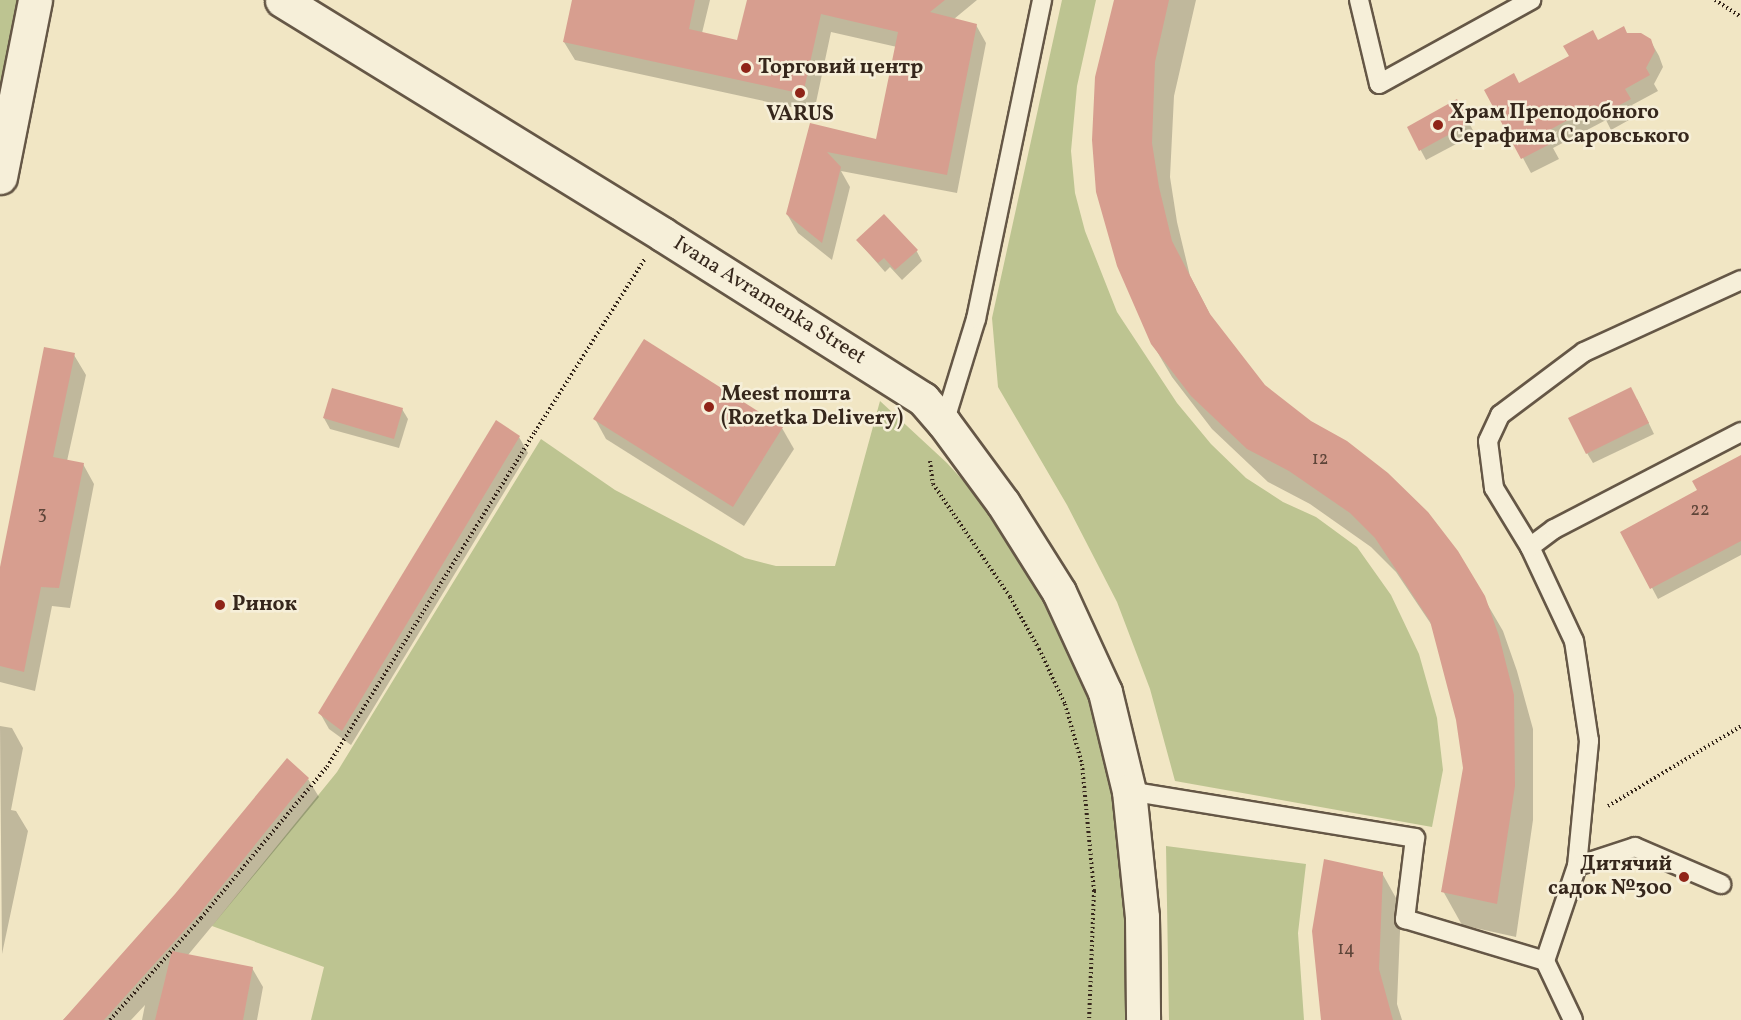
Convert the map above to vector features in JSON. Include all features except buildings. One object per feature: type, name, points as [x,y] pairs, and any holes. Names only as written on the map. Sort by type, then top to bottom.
[{"type":"street","points":[[0,177],[35,0]]},
{"type":"street","name":"Ivana Avramenka Street","points":[[282,0],[662,234],[923,399],[944,423],[1004,503],[1059,592],[1105,692],[1129,791],[1142,916],[1143,1020]]},
{"type":"lane","points":[[944,423],[975,319],[1042,0]]},
{"type":"lane","points":[[1359,0],[1379,84],[1531,0]]},
{"type":"lane","points":[[1573,1020],[1545,961],[1577,866],[1589,741],[1574,641],[1530,547],[1494,488],[1488,441],[1500,415],[1584,352],[1741,280]]},
{"type":"lane","points":[[1530,547],[1554,529],[1741,432]]},
{"type":"lane","points":[[1129,791],[1415,838],[1405,919],[1545,961]]},
{"type":"lane","points":[[1577,866],[1635,847],[1721,884]]},
{"type":"path","points":[[1715,0],[1741,17]]},
{"type":"path","points":[[110,1020],[201,918],[327,767],[535,432],[662,234]]},
{"type":"path","points":[[929,452],[933,484],[977,546],[1039,649],[1065,704],[1082,764],[1094,891],[1089,1020]]},
{"type":"path","points":[[1581,822],[1741,726]]},
{"type":"green space","points":[[0,0],[35,0],[0,177]]},
{"type":"green space","points":[[1062,0],[1096,0],[1077,86],[1071,151],[1075,193],[1085,231],[1117,312],[1177,403],[1211,444],[1246,478],[1283,502],[1316,517],[1357,547],[1391,595],[1419,654],[1437,718],[1443,770],[1432,827],[1175,781],[1150,689],[1117,602],[1067,505],[998,387],[992,318]]},
{"type":"green space","points":[[880,401],[947,463],[1001,522],[1055,606],[1098,702],[1121,796],[1134,1020],[311,1020],[324,967],[212,926],[337,772],[541,439],[615,490],[745,558],[776,566],[835,566]]},
{"type":"green space","points":[[1166,846],[1306,864],[1298,933],[1304,1020],[1169,1020]]},
{"type":"place","name":"Торговий центр","points":[[746,68]]},
{"type":"place","name":"VARUS","points":[[800,93]]},
{"type":"place","name":"Храм Преподобного Серафима Саровського","points":[[1438,125]]},
{"type":"place","name":"Meest пошта (Rozetka Delivery)","points":[[709,407]]},
{"type":"place","name":"Ринок","points":[[220,605]]},
{"type":"place","name":"Дитячий садок №300","points":[[1684,877]]}]
